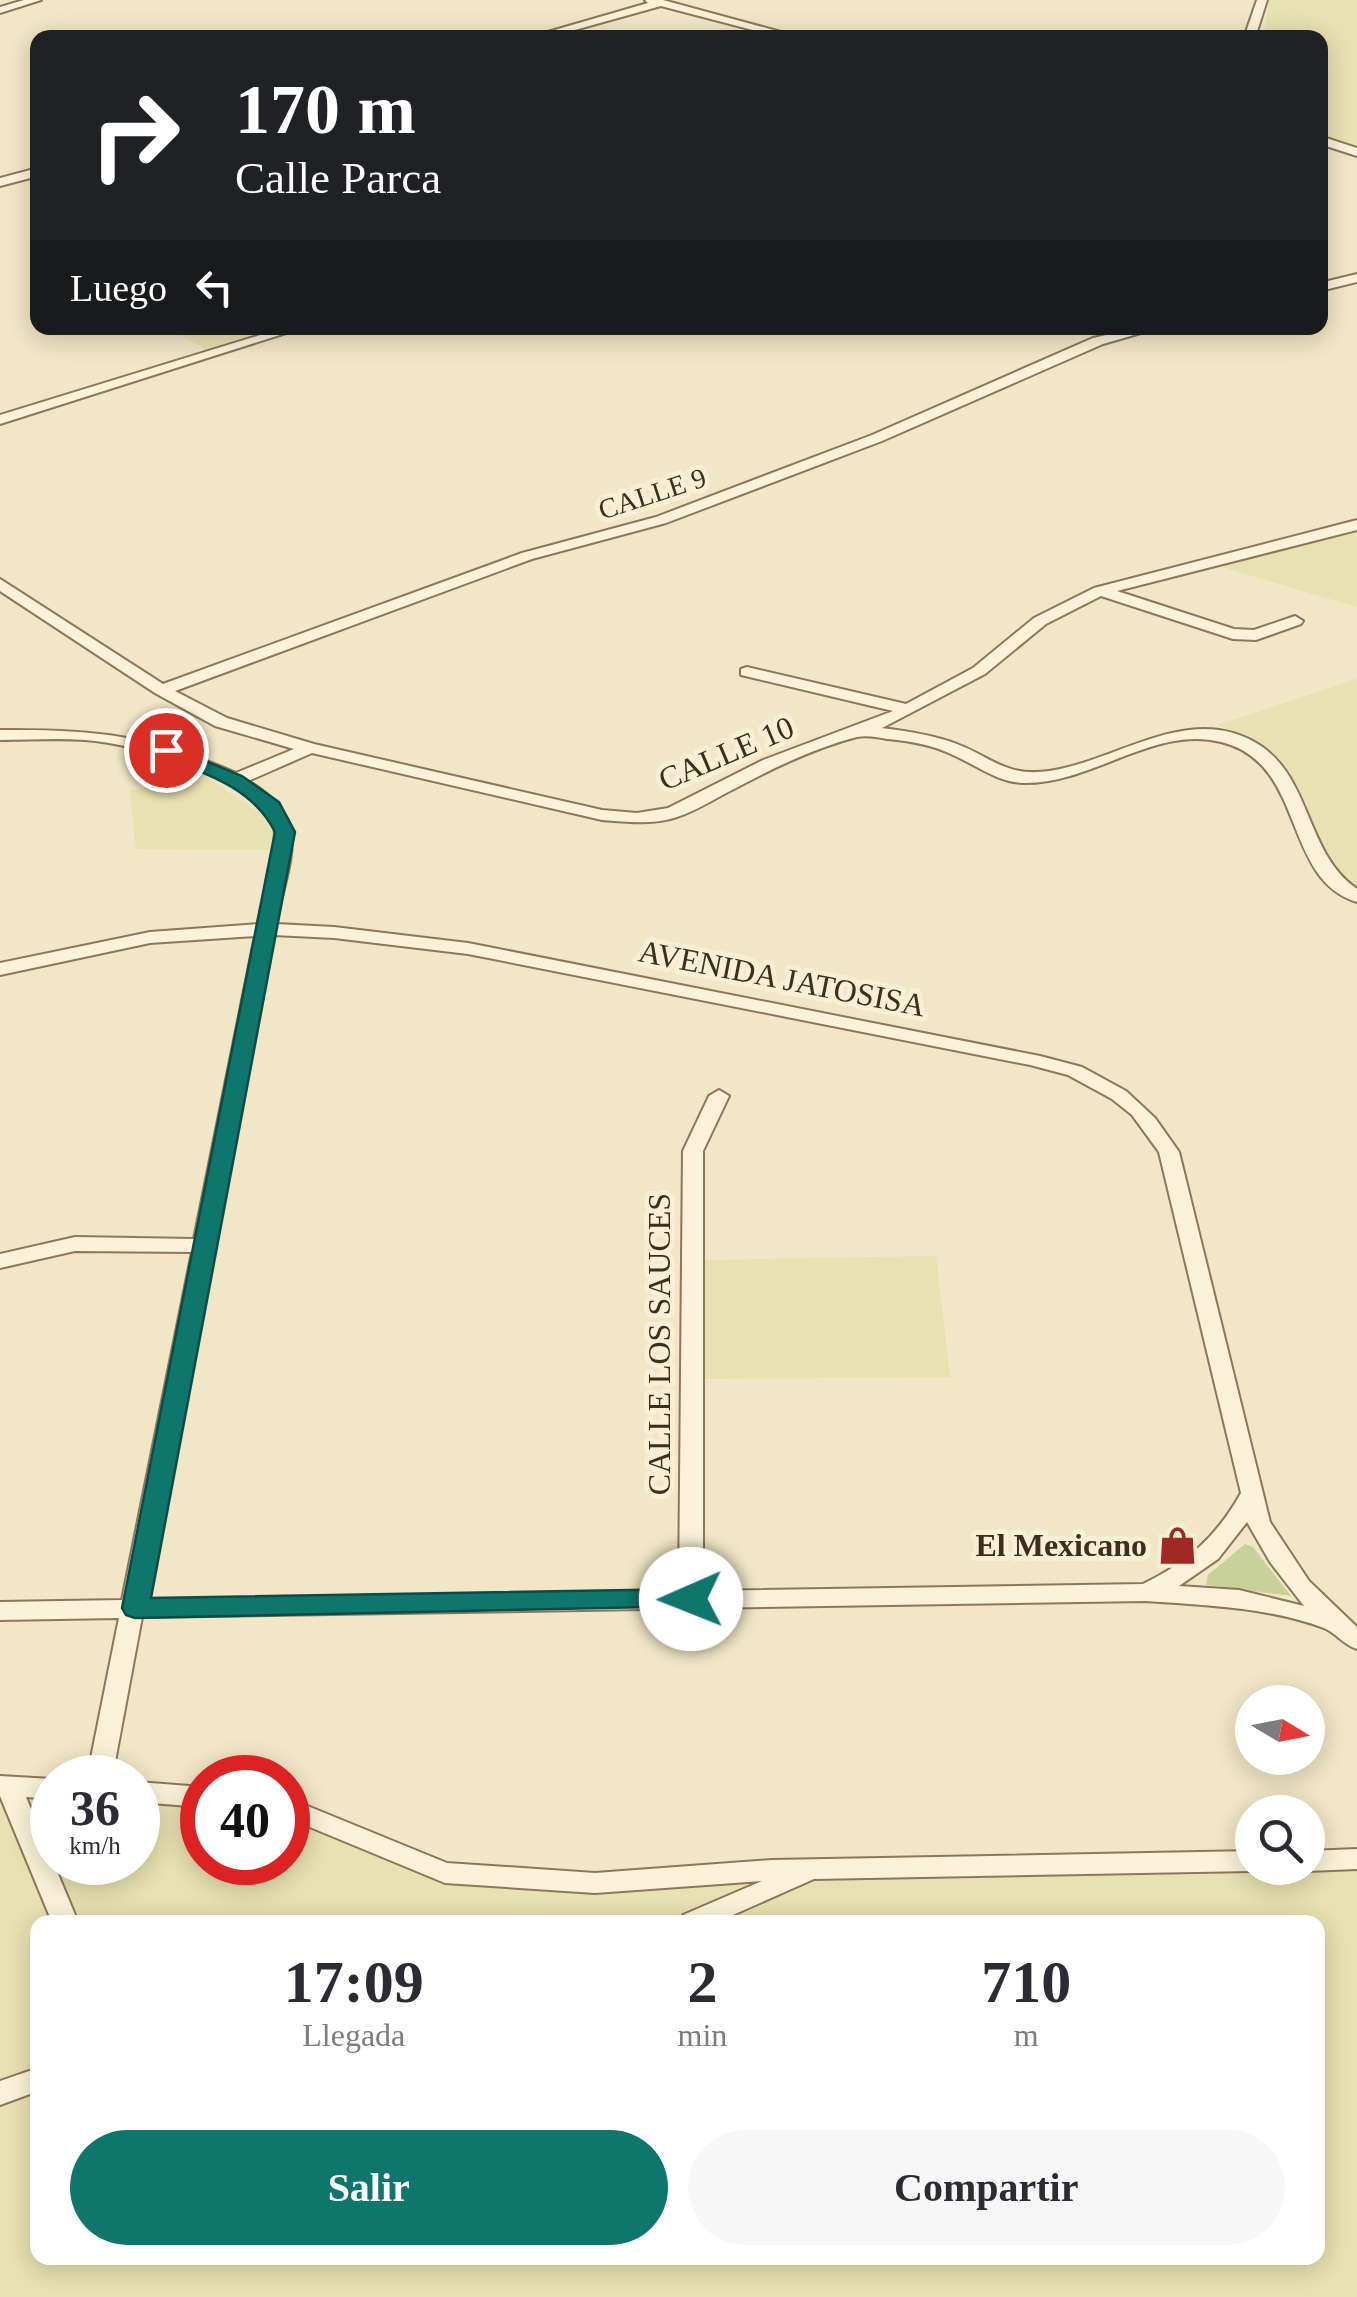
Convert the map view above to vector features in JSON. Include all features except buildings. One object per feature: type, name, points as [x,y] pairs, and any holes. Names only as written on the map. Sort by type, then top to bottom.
[{"type":"street","points":[[0,10],[36,0]]},
{"type":"street","points":[[1253,30],[1262,0]]},
{"type":"street","points":[[559,30],[655,1],[767,30]]},
{"type":"street","points":[[1328,143],[1357,152]]},
{"type":"street","points":[[0,182],[30,174]]},
{"type":"street","points":[[1328,285],[1357,278]]},
{"type":"street","points":[[0,420],[273,335]]},
{"type":"street","name":"CALLE 9","points":[[161,690],[526,556],[661,520],[877,438],[1098,341],[1122,335]]},
{"type":"street","name":"CALLE 10","points":[[0,584],[161,690],[221,722],[310,748],[602,815],[637,818],[672,812],[769,764],[907,709],[979,671],[1040,621],[1100,591],[1357,526]]},
{"type":"street","points":[[1100,591],[1233,634],[1256,635],[1295,621]]},
{"type":"street","points":[[747,672],[907,709]]},
{"type":"street","points":[[860,730],[934,742],[995,772],[1026,778],[1064,771],[1151,740],[1193,736],[1238,742],[1272,762],[1294,802],[1314,860],[1334,883],[1357,898]]},
{"type":"street","points":[[0,735],[87,735],[166,750],[235,780],[272,806],[284,825],[267,930],[104,1755]]},
{"type":"street","points":[[235,780],[310,748]]},
{"type":"street","name":"AVENIDA JATOSISA","points":[[0,969],[93,945],[202,932],[267,930],[376,936],[610,977],[1043,1062],[1075,1071],[1124,1095],[1145,1113],[1169,1152],[1250,1496],[1265,1535],[1288,1574],[1357,1640]]},
{"type":"street","name":"CALLE LOS SAUCES","points":[[691,1599],[693,1151],[719,1096]]},
{"type":"street","points":[[0,1261],[75,1244],[203,1246]]},
{"type":"street","name":"AVENIDA JATOSISA","points":[[1145,1592],[1183,1575],[1214,1552],[1236,1526],[1250,1496]]},
{"type":"street","name":"AVENIDA JATOSISA","points":[[0,1612],[1094,1596],[1145,1592],[1239,1599],[1335,1623]]},
{"type":"street","points":[[30,1787],[4,1786],[62,1915]]},
{"type":"street","points":[[310,1817],[445,1873],[595,1884],[772,1870],[1235,1861]]},
{"type":"street","points":[[1325,1860],[1357,1859]]},
{"type":"street","points":[[708,1915],[808,1872]]},
{"type":"street","points":[[0,2094],[30,2083]]},
{"type":"shaded area","points":[[1269,0],[1357,0],[1357,147],[1328,138],[1328,30],[1265,30]]},
{"type":"shaded area","points":[[181,335],[256,335],[206,350]]},
{"type":"shaded area","points":[[1357,529],[1357,607],[1219,566]]},
{"type":"shaded area","points":[[1357,679],[1357,888],[1343,882],[1321,850],[1285,774],[1268,750],[1250,736],[1218,725]]},
{"type":"shaded area","points":[[209,779],[259,812],[274,833],[269,850],[136,849],[130,790]]},
{"type":"shaded area","points":[[936,1256],[950,1377],[703,1379],[704,1260]]},
{"type":"shaded area","points":[[0,1785],[30,1786],[30,1885],[160,1885],[160,1791],[180,1792],[180,1885],[310,1885],[310,1813],[426,1863],[570,1883],[1235,1869],[1235,1885],[1325,1885],[1325,1868],[1357,1867],[1357,2297],[0,2297]]},
{"type":"green space","points":[[1245,1544],[1253,1547],[1291,1596],[1206,1585],[1208,1575]]},
{"type":"place","name":"El Mexicano","points":[[1177,1545]]},
{"type":"route","points":[[166,750],[235,780],[272,806],[285,832],[135,1608],[691,1599]]}]
